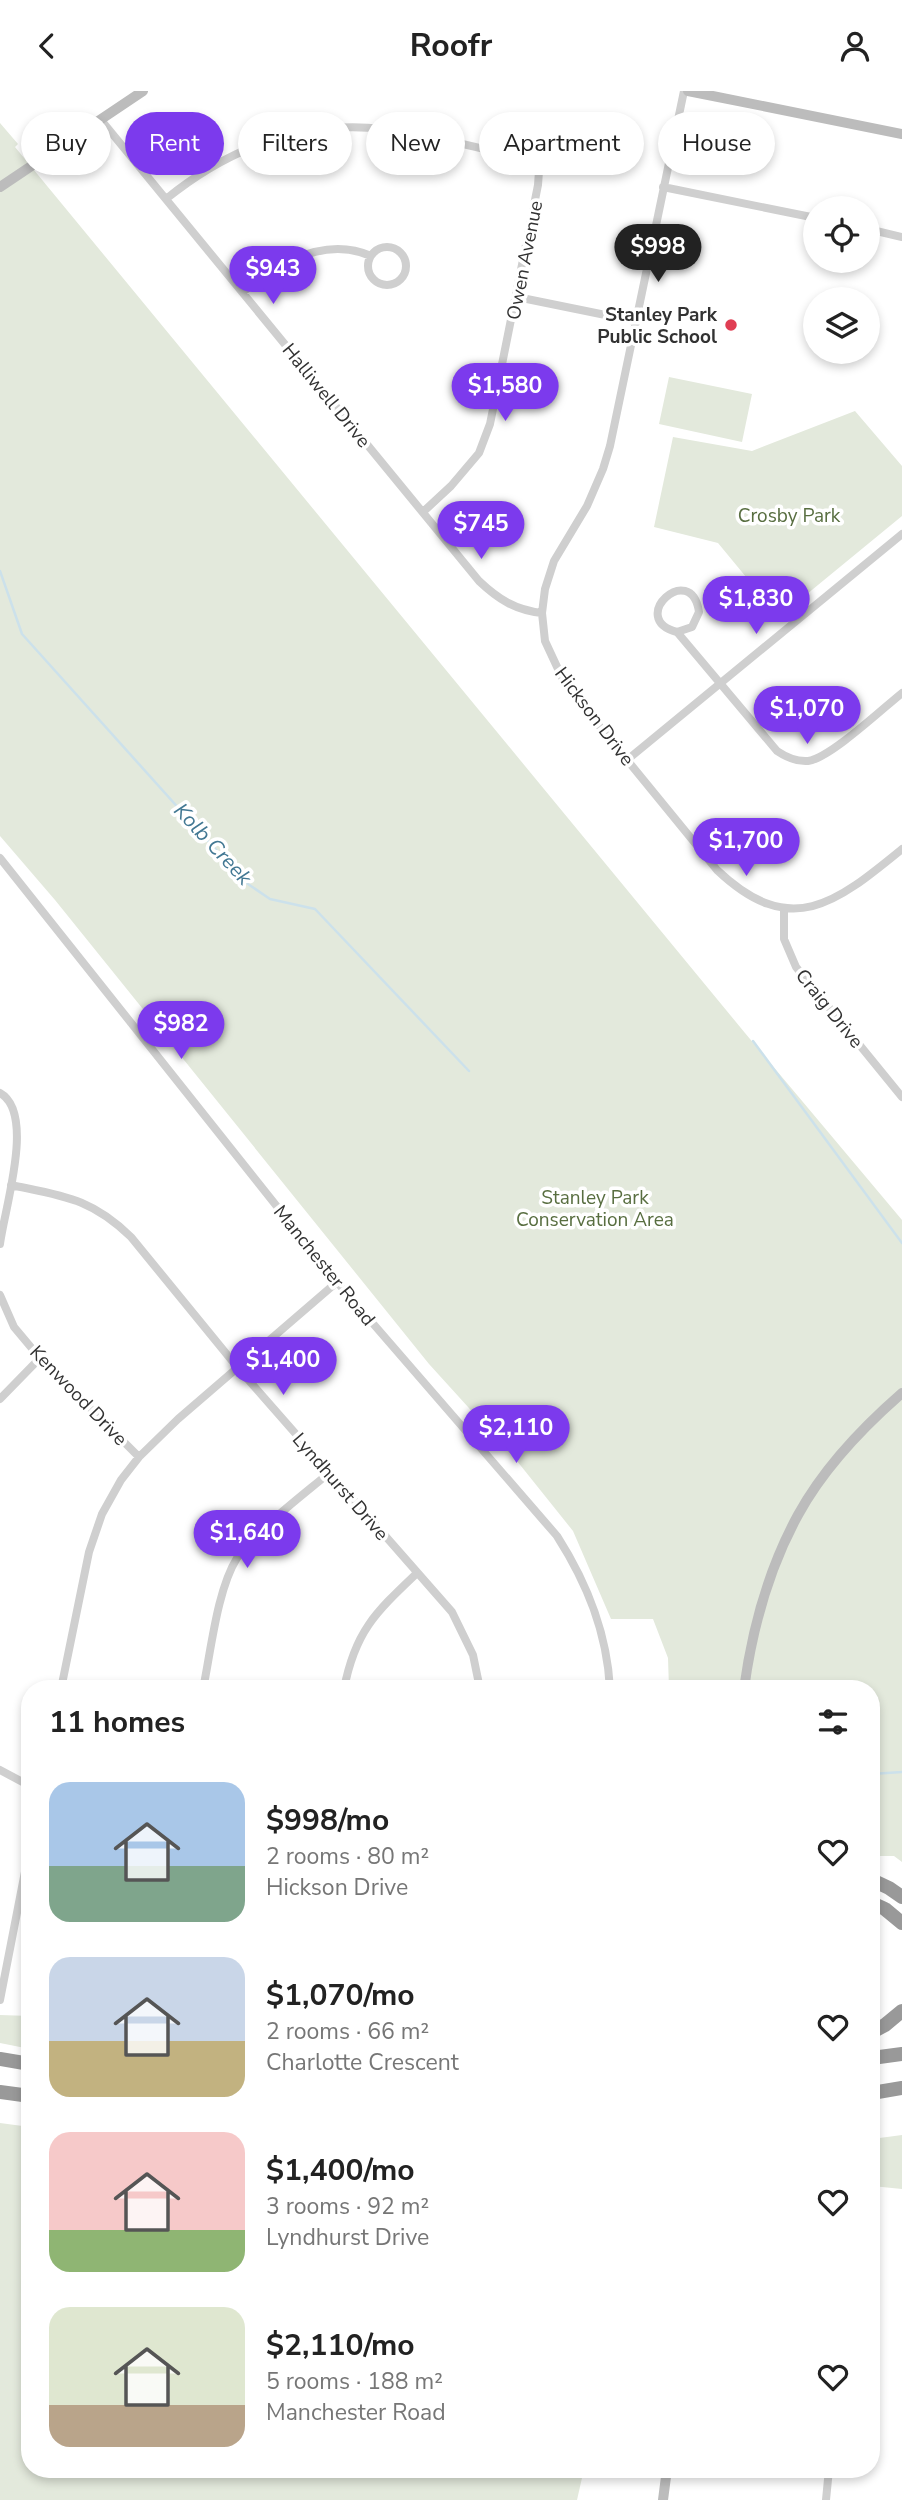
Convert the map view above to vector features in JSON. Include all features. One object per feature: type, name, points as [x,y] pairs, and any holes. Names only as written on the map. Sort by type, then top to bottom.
[{"type":"highway","points":[[880,1884],[902,1897]]},
{"type":"highway","points":[[880,1907],[902,1923]]},
{"type":"highway","points":[[880,2028],[902,2011]]},
{"type":"highway","points":[[880,2057],[902,2054]]},
{"type":"highway","points":[[0,2059],[21,2062]]},
{"type":"highway","points":[[880,2092],[902,2088]]},
{"type":"highway","points":[[0,2092],[21,2095]]},
{"type":"street","points":[[111,113],[144,91]]},
{"type":"street","points":[[686,91],[902,134]]},
{"type":"street","name":"Hickson Drive","points":[[686,91],[663,187],[610,446],[587,506],[554,561],[545,589],[542,614],[545,641],[565,684],[717,870],[736,889],[759,902],[784,908],[823,904],[842,895],[902,849]]},
{"type":"street","name":"Owen Avenue","points":[[166,199],[204,170],[243,149],[309,129],[384,129],[520,157],[539,171],[517,297],[490,424],[479,453],[451,486],[423,512]]},
{"type":"street","name":"Halliwell Drive","points":[[111,132],[479,581],[496,598],[523,611],[542,614]]},
{"type":"street","points":[[0,187],[21,173]]},
{"type":"street","points":[[663,187],[803,216]]},
{"type":"street","points":[[880,232],[902,237]]},
{"type":"street","points":[[381,248],[396,249],[405,261],[403,274],[394,283],[380,284],[369,273],[368,262],[371,256],[381,248]]},
{"type":"street","points":[[243,292],[284,263],[318,251],[355,249],[371,256]]},
{"type":"street","points":[[517,297],[635,321]]},
{"type":"street","points":[[627,760],[902,534]]},
{"type":"street","points":[[677,632],[692,627],[699,612],[694,597],[687,592],[678,591],[663,597],[658,613],[664,626],[677,632],[777,751],[790,759],[807,761],[824,755],[902,693]]},
{"type":"street","name":"Manchester Road","points":[[0,858],[337,1282],[557,1536],[577,1567],[594,1607],[608,1661],[609,1680]]},
{"type":"street","name":"Craig Drive","points":[[784,908],[784,939],[796,967],[902,1097]]},
{"type":"street","points":[[0,1093],[11,1104],[17,1122],[11,1185],[0,1244]]},
{"type":"street","name":"Lyndhurst Drive","points":[[11,1185],[67,1196],[98,1209],[131,1237],[238,1368],[452,1612],[473,1655],[478,1680]]},
{"type":"street","points":[[63,1680],[89,1552],[102,1514],[121,1481],[139,1457],[178,1419],[337,1282]]},
{"type":"street","name":"Kenwood Drive","points":[[0,1295],[14,1327],[40,1358],[139,1457]]},
{"type":"street","points":[[0,1399],[40,1358]]},
{"type":"street","points":[[745,1680],[749,1650],[769,1583],[798,1515],[822,1478],[859,1433],[902,1393]]},
{"type":"street","points":[[205,1680],[223,1592],[236,1560],[250,1541],[329,1473]]},
{"type":"street","points":[[346,1680],[351,1657],[365,1629],[387,1602],[417,1573]]},
{"type":"street","points":[[0,1770],[21,1781]]},
{"type":"street","points":[[0,2000],[21,1892]]},
{"type":"street","points":[[663,2500],[666,2478]]},
{"type":"street","points":[[826,2500],[828,2478]]},
{"type":"green space","name":"Stanley Park Conservation Area","points":[[0,123],[18,144],[15,147],[21,154],[21,175],[38,175],[902,1220],[902,1862],[894,1856],[880,1856],[880,1680],[669,1680],[668,1658],[653,1619],[611,1619],[573,1531],[517,1461],[429,1364],[55,900],[0,836]]},
{"type":"green space","points":[[669,377],[752,394],[742,442],[659,424]]},
{"type":"green space","name":"Crosby Park","points":[[855,411],[902,466],[902,516],[779,617],[718,543],[654,527],[673,437],[752,451]]},
{"type":"green space","points":[[0,2015],[21,2016],[21,2047],[0,2043]]},
{"type":"green space","points":[[0,2123],[21,2126],[21,2478],[582,2478],[577,2500],[0,2500]]},
{"type":"green space","points":[[902,2135],[902,2189],[880,2187],[880,2138]]},
{"type":"waterway","name":"Kolb Creek","points":[[0,571],[22,634],[245,882],[270,899],[315,909],[469,1071]]},
{"type":"waterway","points":[[753,1041],[902,1243]]},
{"type":"waterway","points":[[880,1773],[902,1772]]},
{"type":"place","name":"Stanley Park Public School","points":[[731,325]]}]
